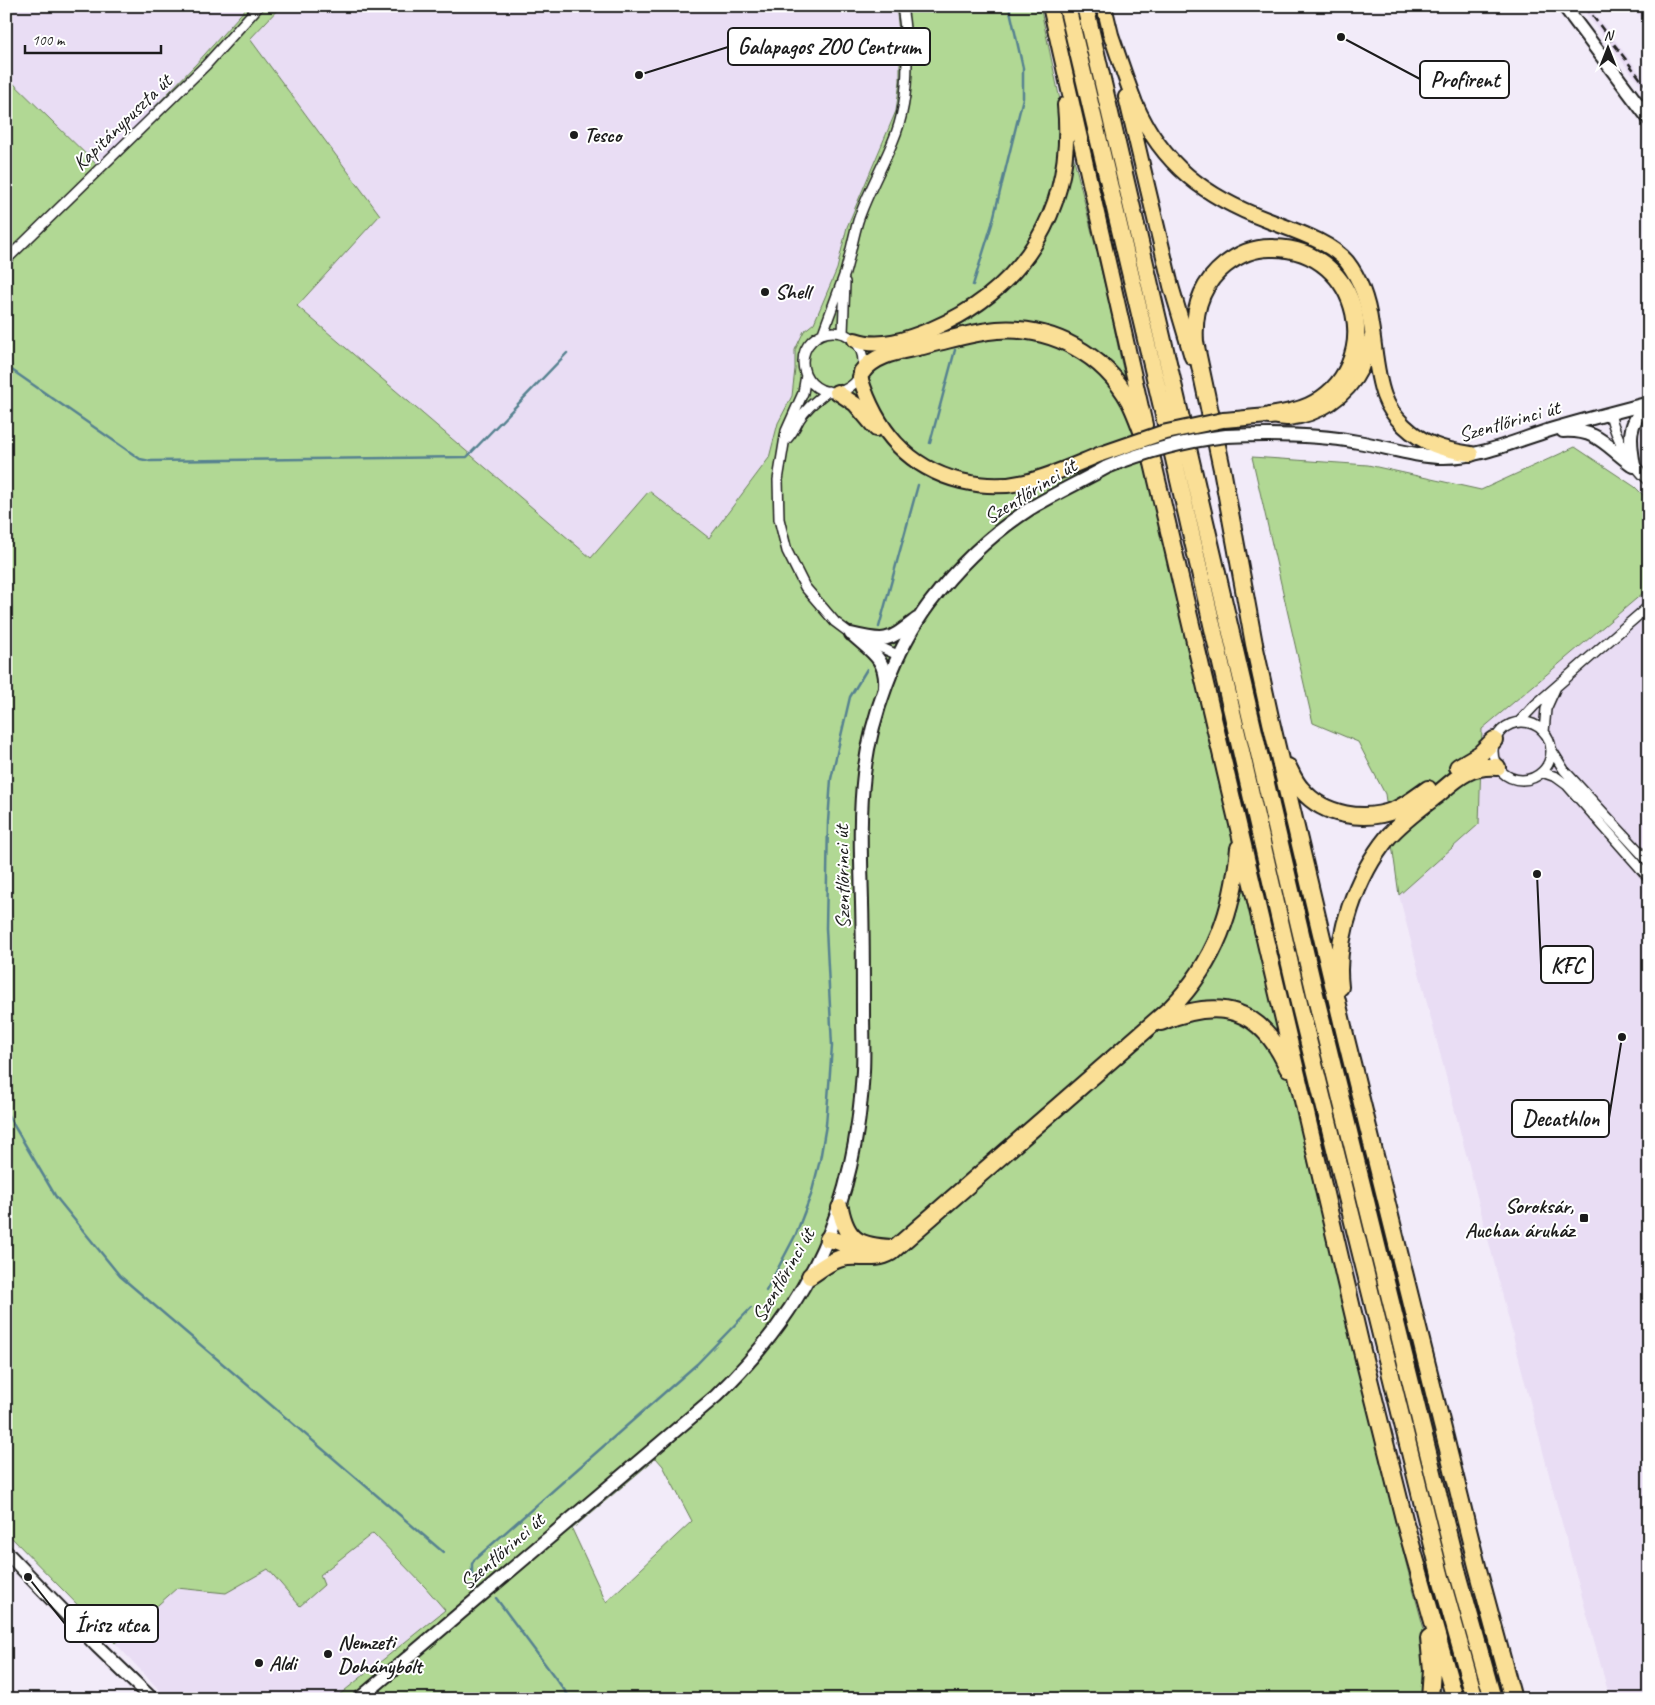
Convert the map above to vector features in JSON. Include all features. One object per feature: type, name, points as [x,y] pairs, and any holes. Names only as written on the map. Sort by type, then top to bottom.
[{"type":"highway","points":[[1067,6],[1171,443],[1298,999],[1440,1574],[1475,1699]]},
{"type":"highway","points":[[1085,6],[1315,994],[1457,1570],[1493,1699]]},
{"type":"highway","points":[[1269,416],[1300,410],[1320,399],[1338,384],[1355,350],[1356,319],[1352,303],[1345,288],[1331,270],[1322,263],[1303,252],[1292,249],[1270,248],[1252,250],[1224,266],[1205,288],[1196,314],[1194,333],[1207,405],[1222,469],[1254,644],[1271,722],[1346,1039],[1477,1566],[1513,1699]]},
{"type":"highway","points":[[861,374],[870,362],[884,355],[978,333],[1016,330],[1034,331],[1070,344],[1088,355],[1105,369],[1118,384],[1136,416],[1152,459],[1362,1351],[1405,1523],[1455,1699]]},
{"type":"highway","points":[[1271,722],[1285,762],[1301,790],[1315,802],[1326,808],[1348,815],[1360,816],[1383,813],[1405,805],[1480,754],[1494,740]]},
{"type":"highway","points":[[1346,1039],[1340,982],[1341,950],[1349,914],[1358,889],[1369,867],[1387,838],[1398,827],[1461,776],[1476,768],[1497,767]]},
{"type":"highway","points":[[810,1276],[836,1260],[849,1257],[879,1257],[896,1248],[1152,1026],[1184,995],[1204,967],[1216,945],[1231,902],[1240,836]]},
{"type":"highway","points":[[1152,1026],[1179,1015],[1210,1008],[1233,1011],[1270,1035],[1287,1065],[1301,1097]]},
{"type":"highway","points":[[840,1208],[844,1225],[856,1239],[871,1246],[896,1248]]},
{"type":"highway","points":[[828,1239],[864,1251],[880,1252],[896,1248]]},
{"type":"highway","points":[[828,1239],[838,1251],[849,1257]]},
{"type":"highway","points":[[1405,1523],[1428,1632],[1432,1670],[1430,1699]]},
{"type":"main road","points":[[1050,6],[1152,459]]},
{"type":"main road","points":[[1104,6],[1171,286],[1207,405]]},
{"type":"main road","points":[[1564,6],[1649,118]]},
{"type":"main road","points":[[1110,32],[1136,104],[1153,136],[1172,161],[1183,173],[1220,199],[1245,212],[1301,234],[1333,250],[1346,262],[1364,293],[1369,310],[1384,395],[1392,412],[1411,431],[1434,445],[1471,454]]},
{"type":"main road","points":[[855,340],[869,344],[888,342],[927,331],[957,317],[996,291],[1029,252],[1045,227],[1050,215],[1059,192],[1065,161],[1067,119],[1060,52]]},
{"type":"main road","points":[[861,374],[868,402],[881,426],[892,440],[915,461],[937,473],[970,483],[985,485],[1016,483],[1040,478],[1162,433],[1223,420],[1269,416],[1287,418],[1309,414],[1323,408],[1340,396],[1355,378],[1373,334]]},
{"type":"main road","points":[[832,391],[855,404],[880,434],[892,440]]},
{"type":"main road","points":[[1634,466],[1630,442],[1631,428],[1638,416],[1649,404]]},
{"type":"main road","name":"Szentlőrinci út","points":[[359,1699],[716,1396],[748,1364],[772,1335],[810,1276],[828,1239],[840,1208],[855,1145],[863,1068],[861,847],[862,791],[868,750],[884,692],[900,656],[921,616],[957,571],[995,534],[1033,507],[1107,467],[1140,454],[1174,444],[1226,436],[1266,434],[1313,436],[1360,442],[1428,456],[1456,457],[1486,451],[1551,430],[1649,404]]},
{"type":"main road","points":[[1551,430],[1589,433],[1599,438],[1634,466]]},
{"type":"main road","points":[[851,634],[874,639],[887,638],[900,632],[921,616]]},
{"type":"main road","points":[[851,634],[874,654],[882,664],[885,674],[884,692]]},
{"type":"main road","points":[[6,1552],[96,1646],[121,1667],[152,1699]]},
{"type":"street","name":"Kapitánypuszta út","points":[[6,260],[206,65],[259,6]]},
{"type":"street","points":[[823,333],[845,271],[859,220],[894,139],[903,104],[907,45],[902,6]]},
{"type":"street","points":[[842,333],[845,271]]},
{"type":"street","points":[[786,440],[815,401],[832,391],[851,386],[861,374],[863,355],[855,340],[834,331],[823,333],[810,342],[804,353],[803,366],[806,376],[816,387],[832,391]]},
{"type":"street","points":[[806,376],[803,393],[786,431],[780,467],[778,491],[779,519],[787,551],[800,578],[812,596],[835,622],[851,634],[900,656]]},
{"type":"street","points":[[1610,414],[1617,436],[1634,466],[1649,481]]},
{"type":"street","points":[[1551,749],[1550,760],[1542,772],[1531,778],[1518,780],[1506,776],[1497,767],[1492,754],[1494,740],[1504,728],[1519,722],[1555,687],[1649,606]]},
{"type":"street","points":[[1544,732],[1546,709],[1555,687]]},
{"type":"street","points":[[1519,722],[1532,724],[1544,732],[1551,749],[1564,770],[1649,862]]},
{"type":"street","points":[[1542,772],[1556,777],[1567,785],[1649,878]]},
{"type":"shaded area","points":[[6,6],[248,6],[196,64],[98,166],[6,76]]},
{"type":"shaded area","points":[[281,6],[896,6],[900,40],[900,81],[896,110],[847,227],[837,269],[814,323],[804,331],[795,350],[792,396],[778,423],[769,457],[709,539],[649,491],[591,558],[297,306],[380,215],[250,39]]},
{"type":"shaded area","points":[[1580,6],[1589,6],[1649,85],[1649,96]]},
{"type":"shaded area","points":[[1632,6],[1649,6],[1649,28]]},
{"type":"shaded area","points":[[1649,588],[1649,1699],[1610,1699],[1554,1494],[1399,895],[1479,824],[1482,729]]},
{"type":"shaded area","points":[[373,1533],[445,1610],[334,1699],[168,1699],[115,1643],[177,1588],[226,1593],[268,1569],[300,1606],[320,1575]]},
{"type":"green space","points":[[248,6],[281,6],[250,39],[380,215],[297,306],[591,558],[649,491],[709,538],[769,458],[778,423],[792,396],[795,350],[804,331],[814,323],[837,269],[847,227],[896,111],[900,81],[900,40],[896,6],[1040,6],[1060,100],[1062,150],[1072,151],[1320,1208],[1407,1567],[1443,1699],[334,1699],[445,1610],[373,1533],[320,1575],[324,1585],[300,1606],[268,1569],[226,1593],[177,1588],[115,1643],[6,1532],[6,76],[98,166],[196,64]],"holes":[[[656,1458],[663,1466],[692,1521],[606,1602],[572,1529]]]},
{"type":"green space","points":[[1575,447],[1635,487],[1649,501],[1649,588],[1482,729],[1479,824],[1399,895],[1385,794],[1358,742],[1313,723],[1252,457],[1368,465],[1481,490]]},
{"type":"waterway","points":[[973,285],[992,224],[1023,98],[1023,68],[1009,6]]},
{"type":"waterway","points":[[930,443],[955,350]]},
{"type":"waterway","points":[[6,366],[140,459],[150,461],[467,457],[567,353]]},
{"type":"waterway","points":[[879,627],[918,485]]},
{"type":"waterway","points":[[766,1291],[796,1234],[811,1195],[826,1125],[832,1046],[826,928],[828,822],[831,779],[850,697],[867,669]]},
{"type":"waterway","points":[[6,1112],[56,1197],[120,1276],[443,1552]]},
{"type":"waterway","points":[[478,1580],[472,1574],[474,1560],[697,1364],[751,1308]]},
{"type":"waterway","points":[[496,1598],[571,1699]]},
{"type":"railway","points":[[1585,6],[1649,90]]},
{"type":"place","name":"Profirent","points":[[1341,37]]},
{"type":"place","name":"Galapagos ZOO Centrum","points":[[639,75]]},
{"type":"place","name":"Tesco","points":[[574,135]]},
{"type":"place","name":"Shell","points":[[765,292]]},
{"type":"place","name":"KFC","points":[[1537,874]]},
{"type":"place","name":"Decathlon","points":[[1622,1037]]},
{"type":"place","name":"Soroksár, Auchan áruház","points":[[1584,1218]]},
{"type":"place","name":"Írisz utca","points":[[28,1577]]},
{"type":"place","name":"Nemzeti Dohánybolt","points":[[328,1654]]},
{"type":"place","name":"Aldi","points":[[259,1663]]}]
